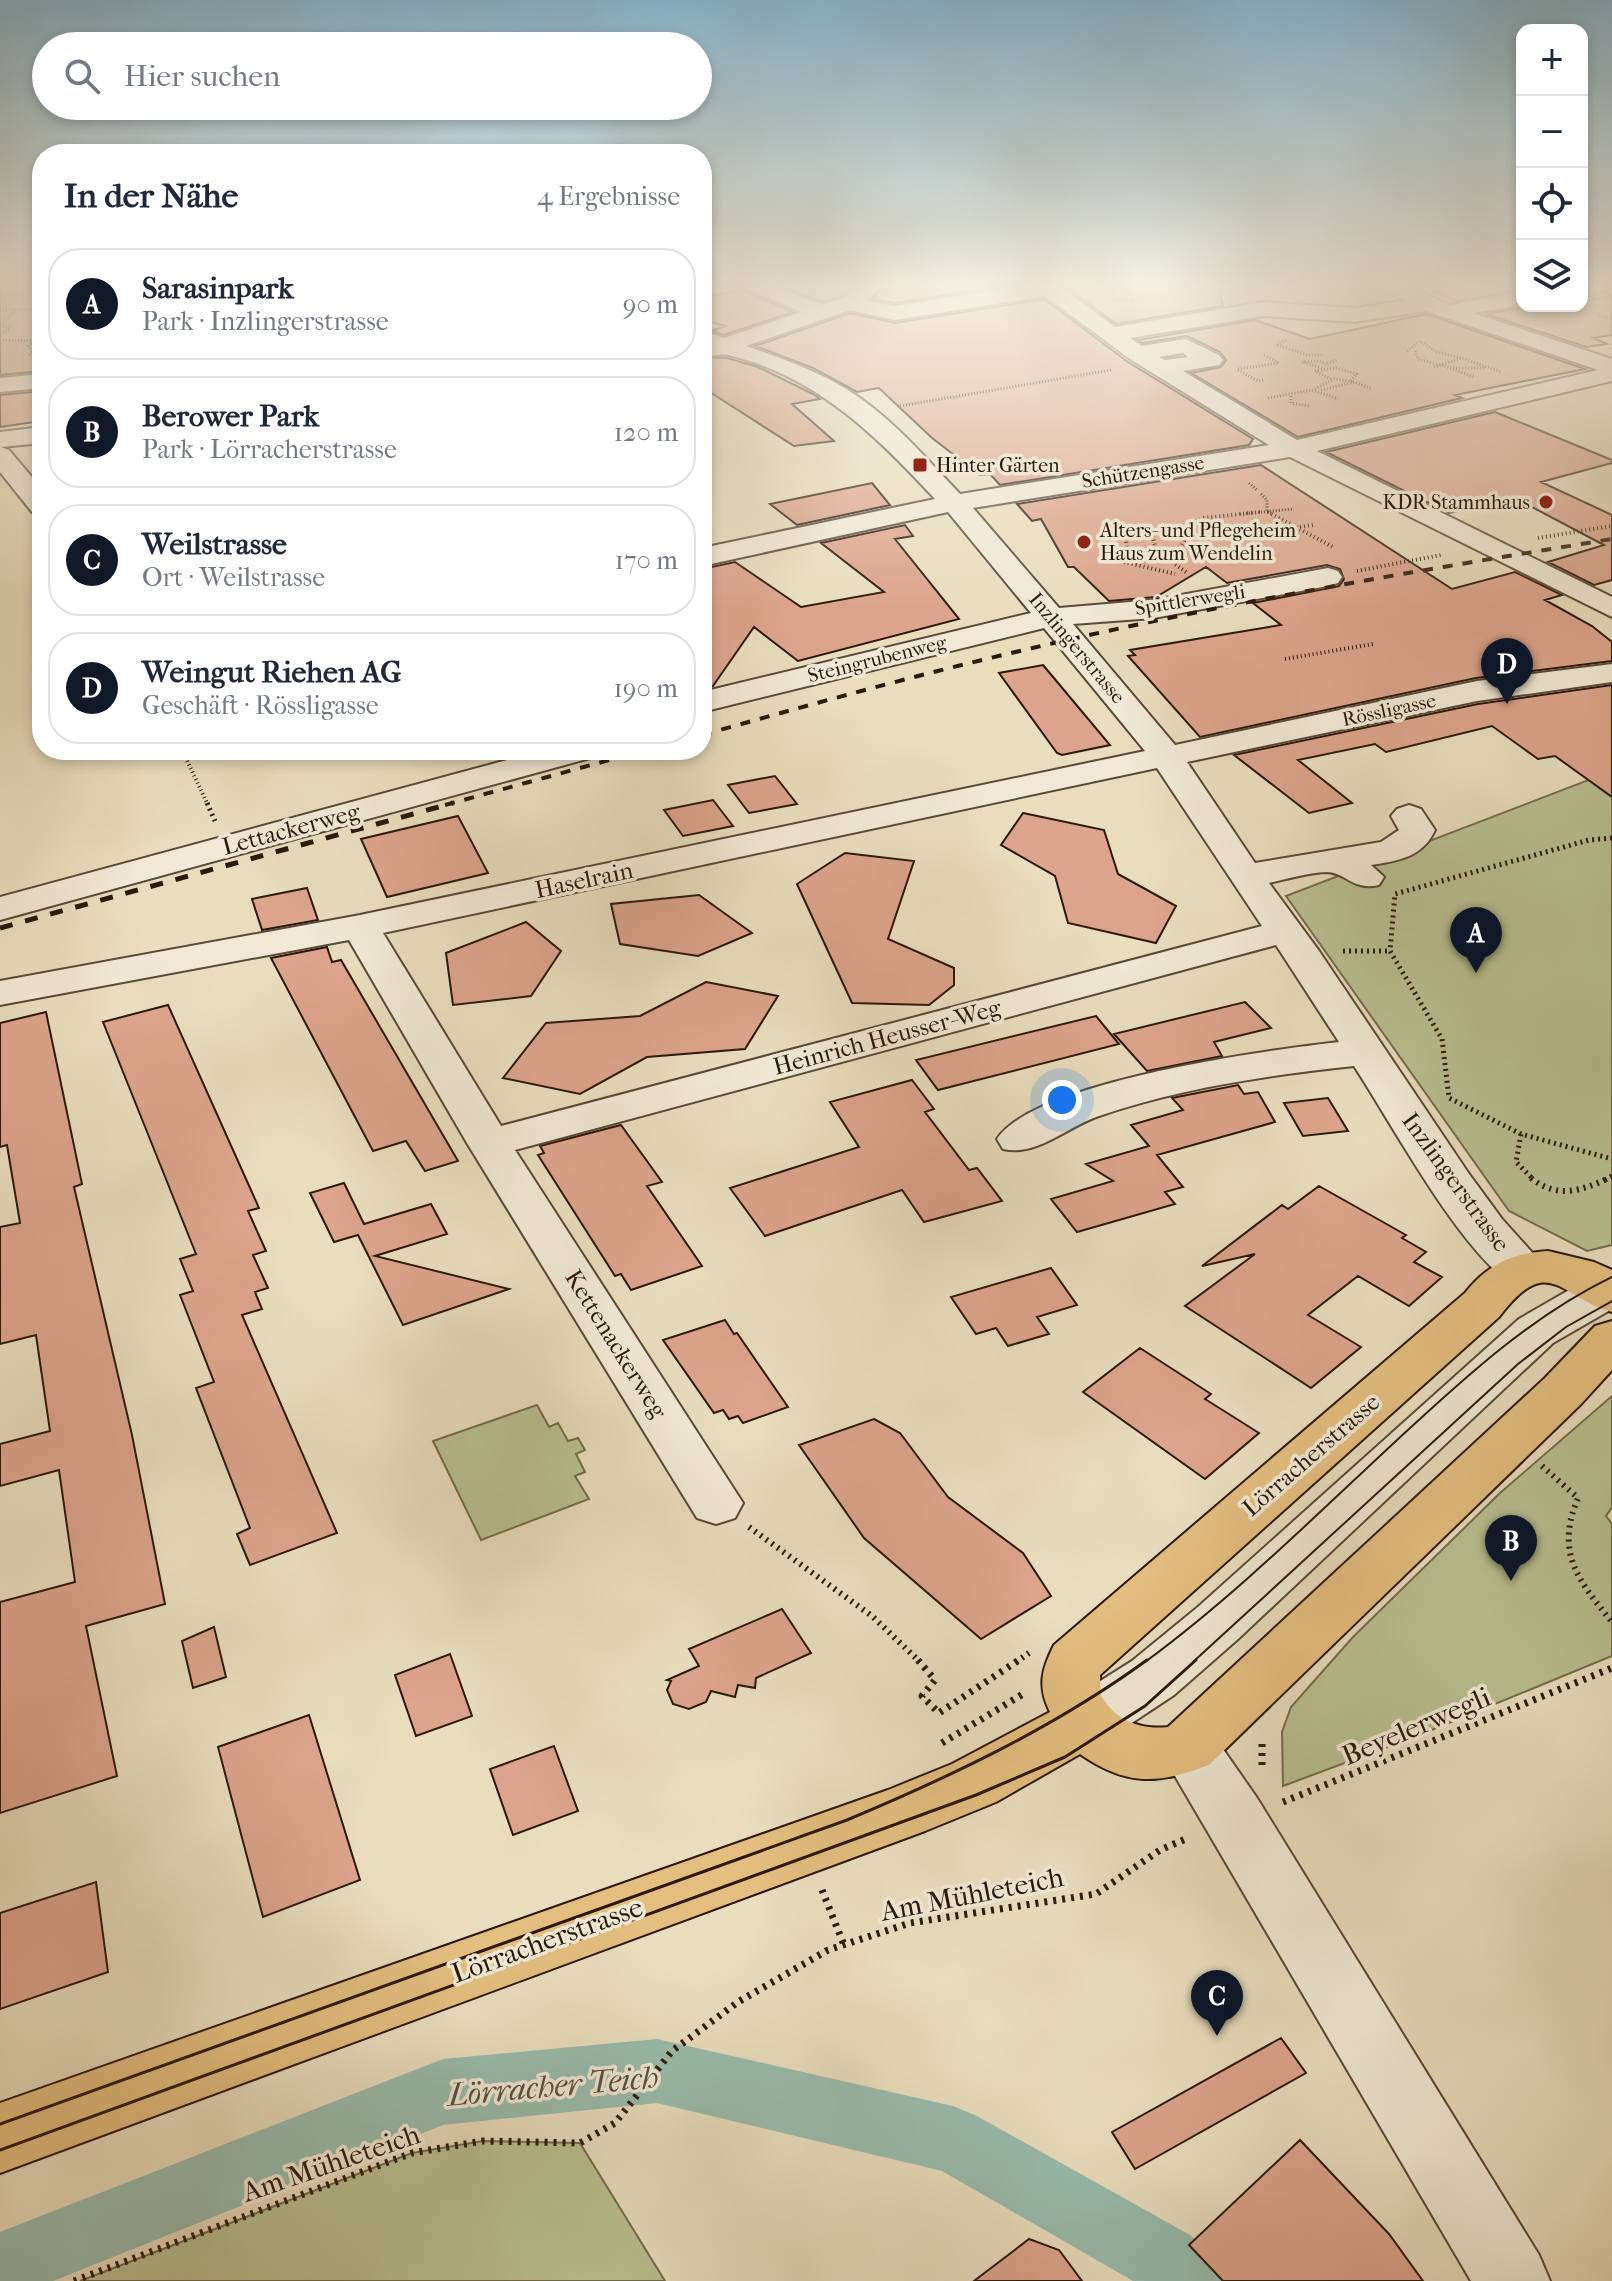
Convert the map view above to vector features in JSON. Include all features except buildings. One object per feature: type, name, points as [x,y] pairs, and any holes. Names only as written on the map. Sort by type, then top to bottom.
[{"type":"main road","points":[[1085,1722],[1119,1748],[1142,1754],[1166,1754],[1188,1747],[1563,1391],[1611,1303],[1583,1275],[1553,1268],[1523,1269]]},
{"type":"main road","name":"Lörracherstrasse","points":[[0,2138],[974,1783],[1085,1722],[1072,1697],[1070,1679],[1075,1662],[1482,1305],[1497,1286],[1523,1269]]},
{"type":"street","name":"Inzlingerstrasse","points":[[833,393],[869,415],[954,503],[1167,758],[1486,1230],[1523,1269]]},
{"type":"street","points":[[1202,393],[1293,449],[1612,608]]},
{"type":"street","name":"Schützengasse","points":[[954,503],[1293,449],[1524,393]]},
{"type":"street","points":[[0,440],[32,436]]},
{"type":"street","points":[[0,455],[12,482],[32,498]]},
{"type":"street","points":[[712,555],[954,503]]},
{"type":"street","name":"Spittlerwegli","points":[[1052,617],[1154,609],[1341,564]]},
{"type":"street","points":[[1145,574],[1193,600]]},
{"type":"street","points":[[1583,592],[1612,584]]},
{"type":"street","name":"Steingrubenweg","points":[[712,700],[1052,617]]},
{"type":"street","name":"Rössligasse","points":[[1167,758],[1477,691],[1612,673]]},
{"type":"street","name":"Haselrain","points":[[0,993],[360,926],[1167,758]]},
{"type":"street","name":"Lettackerweg","points":[[0,909],[545,760]]},
{"type":"street","points":[[1245,876],[1350,868],[1412,841],[1417,830],[1409,816]]},
{"type":"street","name":"Kettenackerweg","points":[[360,926],[489,1143],[716,1503]]},
{"type":"street","name":"Heinrich Heusser-Weg","points":[[489,1143],[1286,931]]},
{"type":"street","points":[[1019,1139],[1043,1121],[1069,1109],[1193,1076],[1261,1063],[1365,1052]]},
{"type":"street","points":[[1085,1722],[1153,1678],[1218,1623],[1536,1331],[1611,1303]]},
{"type":"street","points":[[1188,1747],[1235,1818],[1513,2281]]},
{"type":"path","points":[[869,415],[974,393]]},
{"type":"path","points":[[1256,400],[1300,393]]},
{"type":"path","points":[[1322,393],[1338,399]]},
{"type":"path","points":[[1291,396],[1291,403],[1310,406]]},
{"type":"path","points":[[1261,494],[1267,500],[1267,512]]},
{"type":"path","points":[[1124,562],[1145,574],[1188,574],[1173,563],[1193,523],[1204,518],[1294,509]]},
{"type":"path","points":[[1267,512],[1299,528],[1341,564],[1365,570]]},
{"type":"path","points":[[1299,528],[1313,525]]},
{"type":"path","points":[[1145,574],[1128,554],[1124,538],[1163,532]]},
{"type":"path","points":[[1152,534],[1156,550],[1175,560]]},
{"type":"path","points":[[1285,659],[1373,644]]},
{"type":"path","points":[[187,760],[227,847]]},
{"type":"path","points":[[1612,838],[1589,840],[1395,894],[1390,951],[1442,1039],[1449,1098],[1521,1134],[1612,1159]]},
{"type":"path","points":[[1521,1134],[1516,1162],[1556,1192],[1569,1195],[1612,1176]]},
{"type":"path","points":[[1539,1463],[1578,1498],[1566,1520],[1569,1559],[1579,1582],[1612,1622]]},
{"type":"path","points":[[716,1503],[876,1621],[935,1680],[922,1696],[939,1713],[1038,1647]]},
{"type":"path","name":"Beyelerwegli","points":[[1235,1818],[1294,1800],[1612,1668]]},
{"type":"path","name":"Am Mühleteich","points":[[74,2281],[412,2153],[483,2141],[580,2143],[615,2123],[672,2051],[738,2002],[844,1945],[910,1923],[1096,1894],[1160,1850],[1235,1818]]},
{"type":"path","points":[[804,1847],[844,1945]]},
{"type":"green space","points":[[1612,771],[1612,1245],[1587,1251],[1509,1211],[1286,896]]},
{"type":"green space","points":[[1612,1396],[1612,1507],[1606,1516],[1612,1524],[1612,1656],[1417,1736],[1283,1786],[1282,1732],[1291,1707],[1353,1637],[1500,1493]]},
{"type":"green space","points":[[537,1405],[549,1427],[558,1423],[568,1441],[578,1438],[585,1450],[576,1454],[585,1472],[575,1476],[589,1499],[481,1540],[433,1441]]},
{"type":"green space","points":[[483,2141],[580,2143],[665,2281],[80,2281],[412,2153]]},
{"type":"waterway","name":"Lörracher Teich","points":[[0,2267],[443,2092],[657,2071],[953,2140],[1165,2260],[1187,2281]]},
{"type":"tram line","points":[[1145,1662],[1247,1579],[1480,1365],[1530,1326],[1612,1277]]},
{"type":"tram line","points":[[1193,1662],[1518,1364],[1566,1327],[1612,1301]]},
{"type":"tram line","points":[[0,2124],[847,1820],[1002,1749],[1076,1707],[1147,1660]]},
{"type":"tram line","points":[[0,2150],[976,1795],[1065,1757],[1145,1706],[1196,1660]]},
{"type":"railway","points":[[712,732],[903,680],[1097,633],[1317,589],[1612,539]]},
{"type":"railway","points":[[445,805],[609,760]]},
{"type":"railway","points":[[0,928],[453,803]]},
{"type":"place","name":"Hinter Gärten","points":[[920,465]]},
{"type":"place","name":"KDR Stammhaus","points":[[1546,502]]},
{"type":"place","name":"Alters- und Pflegeheim Haus zum Wendelin","points":[[1084,542]]},
{"type":"place","name":"Weingut Riehen AG","points":[[1507,704]]},
{"type":"place","name":"Sarasinpark","points":[[1476,973]]},
{"type":"place","name":"Berower Park","points":[[1511,1581]]},
{"type":"place","name":"Weilstrasse","points":[[1217,2036]]}]
